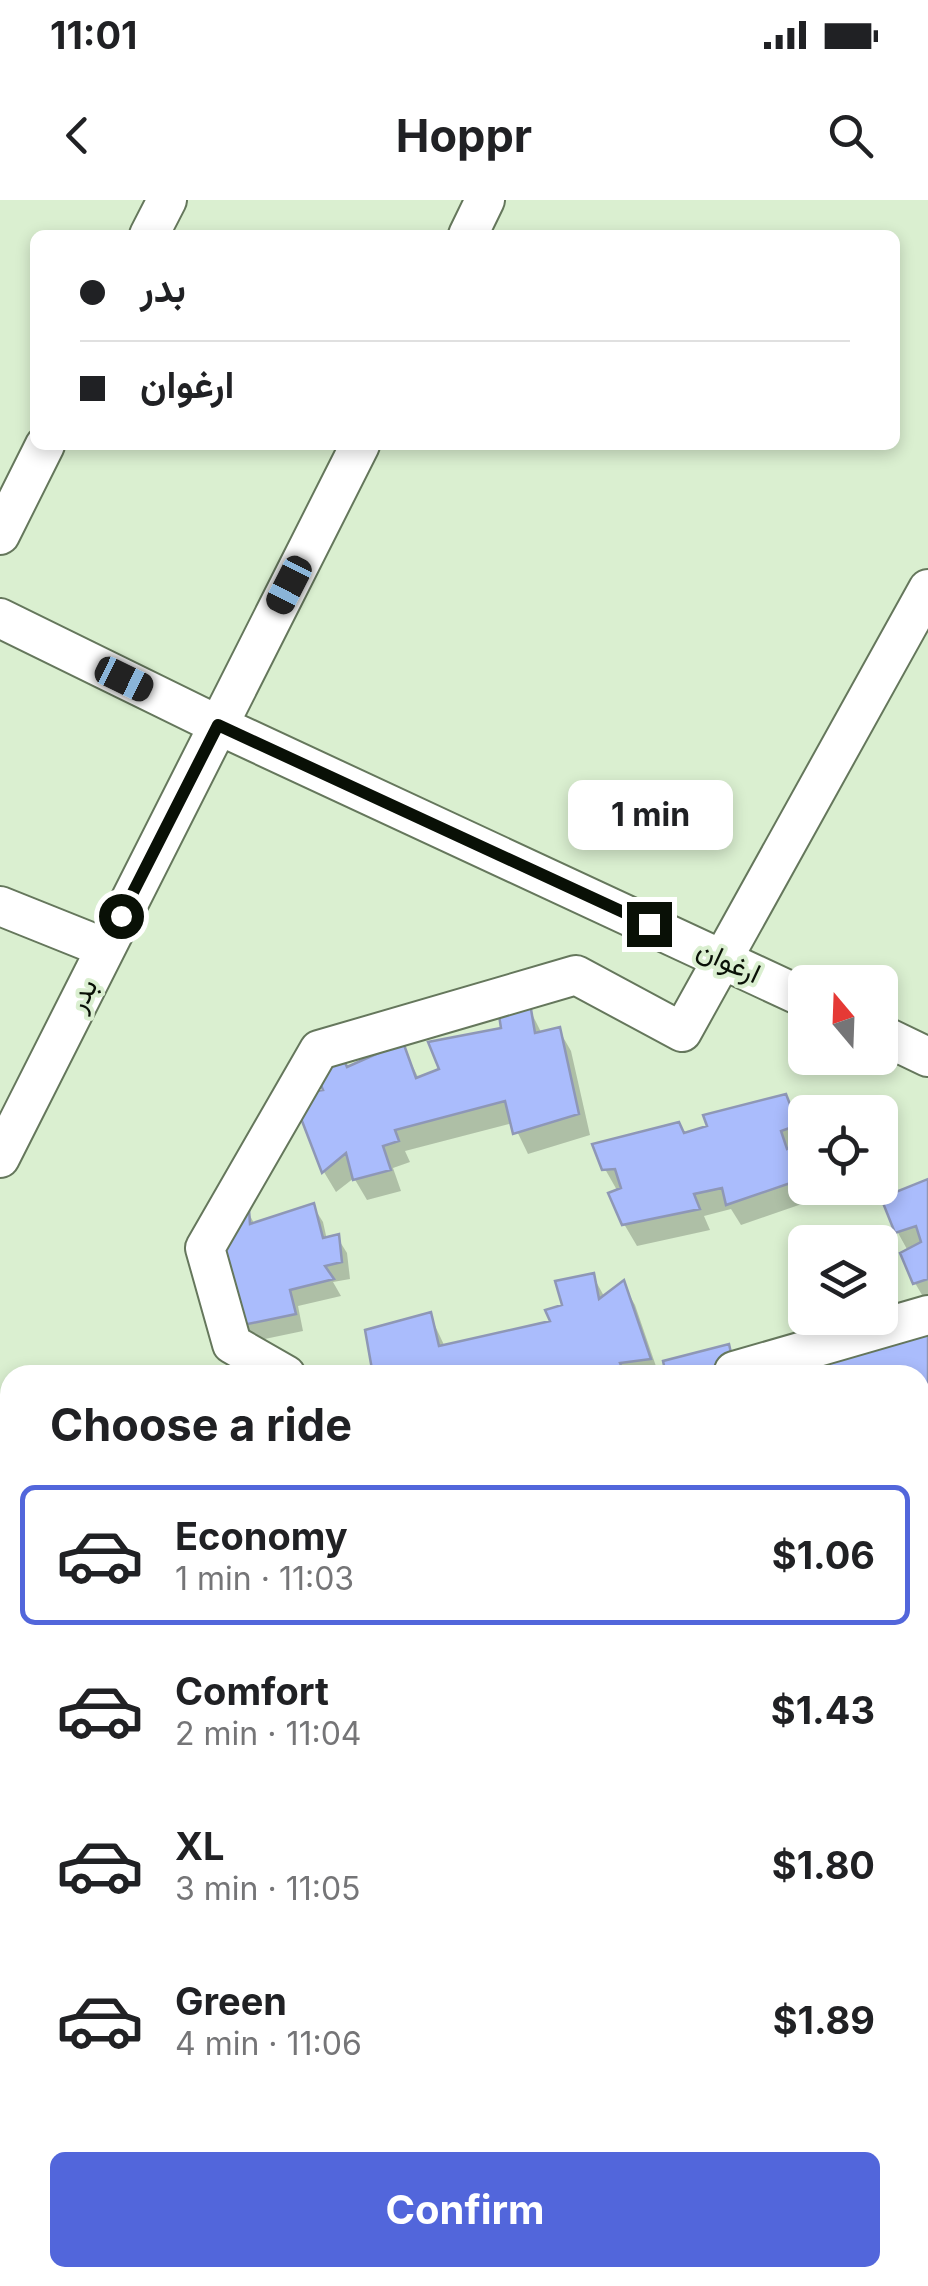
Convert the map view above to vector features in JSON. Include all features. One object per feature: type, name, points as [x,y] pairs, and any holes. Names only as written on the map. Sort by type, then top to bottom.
[{"type":"street","points":[[151,230],[166,200]]},
{"type":"street","points":[[471,230],[486,200]]},
{"type":"street","points":[[0,534],[42,450]]},
{"type":"street","name":"بدر","points":[[0,1158],[357,450]]},
{"type":"street","points":[[269,1365],[232,1344],[205,1248],[320,1050],[576,975],[682,1032],[928,589]]},
{"type":"street","name":"ارغوان","points":[[0,618],[218,725],[788,990]]},
{"type":"street","points":[[0,906],[105,948]]},
{"type":"street","points":[[898,1043],[928,1057]]},
{"type":"street","points":[[758,1365],[928,1315]]},
{"type":"building","points":[[530,1003],[535,1033],[560,1027],[579,1114],[513,1134],[505,1101],[395,1130],[399,1141],[383,1146],[391,1170],[353,1180],[346,1153],[322,1173],[292,1095],[323,1090],[311,1061],[339,1049],[347,1067],[403,1042],[416,1078],[439,1069],[428,1042],[501,1028],[498,1009]]},
{"type":"building","points":[[786,1094],[788,1129],[781,1131],[788,1148],[788,1184],[726,1205],[722,1188],[694,1194],[700,1209],[622,1225],[608,1193],[621,1188],[615,1169],[602,1170],[592,1144],[679,1122],[684,1133],[707,1126],[703,1115]]},
{"type":"building","points":[[928,1179],[928,1279],[913,1284],[900,1253],[921,1242],[916,1226],[898,1232],[898,1225],[892,1225],[884,1205],[898,1205],[898,1191]]},
{"type":"building","points":[[314,1203],[323,1238],[339,1234],[342,1262],[325,1266],[334,1279],[290,1290],[296,1314],[219,1330],[195,1249],[220,1216],[249,1209],[250,1224]]},
{"type":"building","points":[[594,1273],[599,1299],[624,1280],[651,1359],[621,1365],[371,1365],[365,1330],[431,1312],[439,1346],[550,1321],[545,1310],[562,1305],[555,1281]]},
{"type":"building","points":[[928,1329],[928,1365],[770,1365],[840,1335],[898,1335],[898,1330]]},
{"type":"building","points":[[729,1344],[734,1365],[664,1365],[663,1361]]},
{"type":"route","points":[[121,916],[218,725],[649,924]]}]
